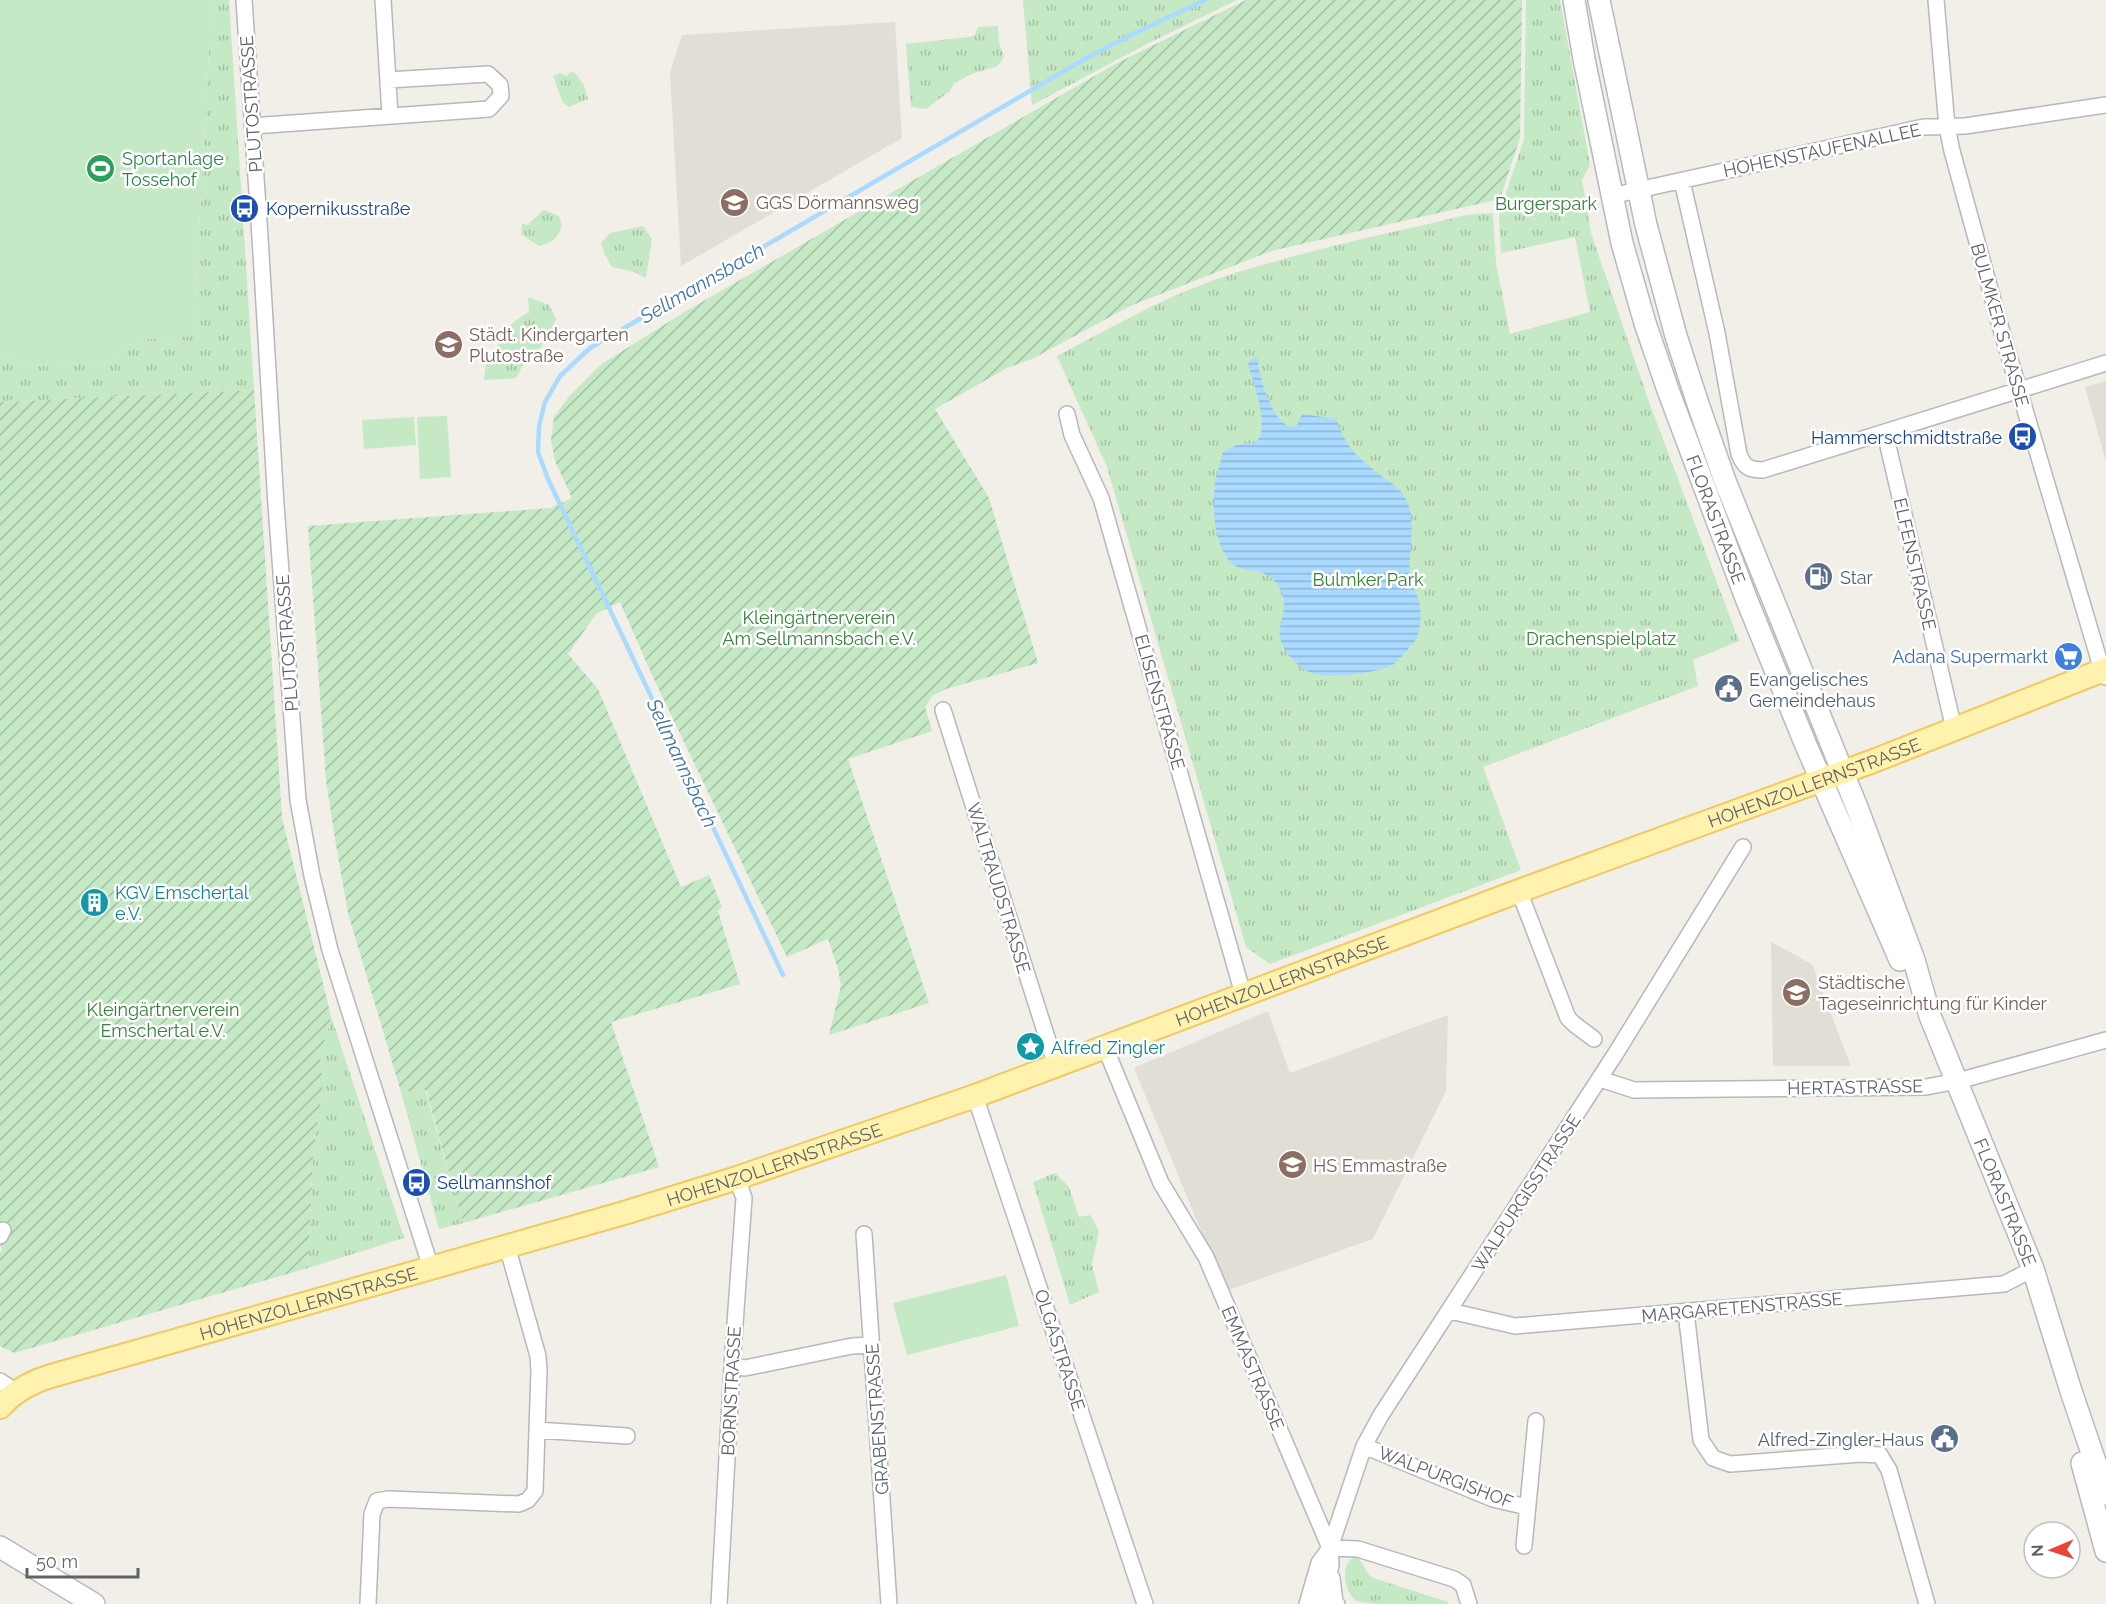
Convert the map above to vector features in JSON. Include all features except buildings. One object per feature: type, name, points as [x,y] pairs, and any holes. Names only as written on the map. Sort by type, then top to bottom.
[{"type":"main road","name":"FLORASTRASSE","points":[[1574,0],[1611,196],[1645,323],[1668,390],[1746,598],[1820,780],[1909,983],[1930,1016]]},
{"type":"main road","name":"FLORASTRASSE","points":[[1599,0],[1639,190],[1676,336],[1698,404],[1725,481],[1842,772],[1914,960],[1930,1016],[2033,1269],[2106,1494]]},
{"type":"main road","name":"HOHENZOLLERNSTRASSE","points":[[5,1394],[51,1376],[737,1178],[975,1096],[2105,672]]},
{"type":"main road","name":"FLORASTRASSE","points":[[2071,1391],[2084,1471],[2106,1551]]},
{"type":"main road","points":[[0,1547],[94,1604]]},
{"type":"street","name":"PLUTOSTRASSE","points":[[244,0],[276,505],[298,800],[312,876],[330,950],[431,1268]]},
{"type":"street","points":[[383,0],[390,115]]},
{"type":"street","name":"BULMKER STRASSE","points":[[1936,0],[1947,127],[1952,151],[2019,391],[2105,672]]},
{"type":"street","points":[[252,126],[489,109],[501,96],[500,85],[488,74],[388,80]]},
{"type":"street","name":"HOHENSTAUFENALLEE","points":[[1611,196],[1924,127],[1965,126],[2106,105]]},
{"type":"street","points":[[1682,181],[1718,333],[1739,454],[1747,468],[1763,470],[2106,363]]},
{"type":"street","name":"ELISENSTRASSE","points":[[1067,414],[1072,435],[1101,498],[1243,994]]},
{"type":"street","name":"ELFENSTRASSE","points":[[1886,433],[1954,729]]},
{"type":"street","name":"WALTRAUDSTRASSE","points":[[943,710],[1056,1066]]},
{"type":"street","name":"WALPURGISSTRASSE","points":[[1307,1604],[1319,1563],[1330,1548],[1364,1446],[1381,1415],[1600,1079],[1743,847]]},
{"type":"street","points":[[1519,891],[1564,1011],[1574,1024],[1594,1038]]},
{"type":"street","name":"HERTASTRASSE","points":[[1600,1079],[1634,1090],[1926,1087],[1958,1081],[2106,1040]]},
{"type":"street","name":"EMMASTRASSE","points":[[1105,1047],[1161,1183],[1206,1257],[1330,1548]]},
{"type":"street","name":"OLGASTRASSE","points":[[975,1096],[1145,1604]]},
{"type":"street","name":"BORNSTRASSE","points":[[718,1604],[744,1198],[737,1178]]},
{"type":"street","name":"GRABENSTRASSE","points":[[864,1234],[890,1604]]},
{"type":"street","points":[[368,1604],[372,1514],[377,1501],[388,1499],[519,1504],[528,1500],[535,1491],[538,1356],[507,1246]]},
{"type":"street","name":"MARGARETENSTRASSE","points":[[1450,1311],[1515,1326],[2004,1284],[2033,1269]]},
{"type":"street","points":[[1686,1312],[1701,1440],[1713,1458],[1730,1464],[1861,1454],[1880,1455],[1888,1470],[1927,1604]]},
{"type":"street","points":[[732,1366],[745,1368],[852,1346],[871,1345]]},
{"type":"street","name":"WALPURGISHOF","points":[[1524,1546],[1536,1421]]},
{"type":"street","points":[[537,1430],[627,1436]]},
{"type":"street","name":"WALPURGISHOF","points":[[1364,1446],[1493,1499],[1527,1507]]},
{"type":"street","points":[[1330,1548],[1358,1550],[1454,1579],[1463,1585],[1469,1604]]},
{"type":"street","name":"WALPURGISSTRASSE","points":[[1322,1604],[1331,1565],[1330,1548]]},
{"type":"street","points":[[1331,1565],[1332,1587],[1337,1604]]},
{"type":"shaded area","name":"GGS Dörmannsweg","points":[[895,22],[902,138],[681,266],[670,73],[682,35]]},
{"type":"shaded area","points":[[2106,381],[2106,462],[2085,387]]},
{"type":"shaded area","name":"Städtische Tageseinrichtung für Kinder","points":[[1771,942],[1812,964],[1851,1066],[1773,1066]]},
{"type":"shaded area","name":"HS Emmastraße","points":[[1268,1011],[1290,1073],[1448,1015],[1446,1091],[1373,1239],[1226,1291],[1134,1068]]},
{"type":"green space","name":"Sportanlage Tossehof","points":[[0,0],[212,0],[193,336],[144,339],[108,361],[56,367],[22,364],[0,353]]},
{"type":"green space","points":[[212,0],[229,0],[254,390],[0,402],[0,353],[22,364],[56,367],[108,361],[144,339],[193,336]]},
{"type":"green space","points":[[1023,0],[1237,0],[1149,43],[1032,105]]},
{"type":"green space","name":"Kleingärtnerverein Am Sellmannsbach e.V.","points":[[1246,0],[1522,0],[1520,138],[1500,199],[1271,251],[1130,306],[1032,359],[1007,368],[935,409],[989,498],[1038,663],[946,689],[932,696],[925,707],[932,731],[848,759],[929,1003],[829,1035],[841,986],[828,939],[787,957],[652,675],[620,602],[596,614],[568,654],[598,689],[681,887],[709,875],[722,907],[718,911],[740,984],[611,1022],[659,1167],[463,1223],[426,1090],[401,1092],[348,913],[326,780],[308,526],[551,508],[572,498],[555,461],[551,440],[554,417],[567,399],[600,365],[683,313],[1117,63]]},
{"type":"green space","name":"Bulmker Park","points":[[1526,0],[1560,0],[1590,165],[1582,180],[1591,233],[1649,402],[1739,641],[1693,660],[1698,686],[1483,767],[1521,870],[1270,964],[1246,947],[1107,467],[1057,356],[1159,303],[1223,277],[1314,251],[1467,215],[1493,213],[1496,263],[1510,334],[1590,312],[1575,237],[1501,253],[1499,214],[1524,139]]},
{"type":"green space","points":[[998,26],[999,42],[1004,57],[997,66],[954,83],[950,91],[926,109],[911,107],[906,44],[969,37],[975,35],[978,27]]},
{"type":"green space","points":[[574,72],[584,85],[588,99],[569,107],[563,103],[553,76],[560,73],[567,76],[568,73]]},
{"type":"green space","points":[[544,210],[559,216],[562,226],[554,240],[539,246],[521,234],[522,223],[527,225]]},
{"type":"green space","points":[[643,226],[652,239],[646,278],[631,271],[612,267],[601,243],[610,233]]},
{"type":"green space","points":[[528,297],[549,305],[556,319],[541,347],[523,365],[516,378],[484,380],[487,357],[494,355],[503,334],[511,325],[529,312]]},
{"type":"green space","name":"Kleingärtnerverein Emschertal e.V.","points":[[254,390],[282,818],[331,1016],[320,1061],[323,1083],[313,1155],[308,1268],[14,1353],[0,1346],[0,1253],[2,1249],[0,1245],[0,402]]},
{"type":"green space","points":[[447,416],[451,477],[420,479],[417,417]]},
{"type":"green space","points":[[414,417],[416,445],[364,449],[362,420]]},
{"type":"green space","points":[[331,1016],[404,1238],[308,1268],[313,1155],[323,1083],[320,1061]]},
{"type":"green space","points":[[425,1090],[463,1223],[439,1229],[401,1092]]},
{"type":"green space","points":[[1055,1173],[1069,1187],[1079,1217],[1090,1215],[1099,1231],[1092,1264],[1099,1292],[1070,1305],[1033,1182]]},
{"type":"green space","points":[[1006,1275],[1019,1326],[907,1355],[893,1303]]},
{"type":"green space","points":[[1357,1556],[1373,1578],[1448,1602],[1448,1604],[1376,1604],[1356,1601],[1348,1590],[1345,1570],[1351,1559]]},
{"type":"water","points":[[1255,357],[1259,360],[1258,366],[1268,400],[1282,422],[1289,427],[1297,425],[1302,414],[1337,419],[1344,437],[1355,453],[1398,488],[1408,505],[1412,524],[1410,576],[1421,615],[1417,637],[1394,664],[1366,672],[1331,676],[1314,674],[1302,668],[1281,643],[1280,627],[1284,603],[1279,587],[1266,574],[1240,568],[1231,562],[1219,543],[1214,517],[1214,492],[1223,452],[1239,445],[1255,442],[1260,437],[1262,428],[1260,406],[1248,365]]},
{"type":"waterway","name":"Sellmannsbach","points":[[783,975],[548,479],[538,452],[539,426],[545,402],[560,376],[590,348],[1083,60],[1205,0]]},
{"type":"place","name":"Sportanlage Tossehof","points":[[101,168]]},
{"type":"place","name":"GGS Dörmannsweg","points":[[735,202]]},
{"type":"place","name":"Kopernikusstraße","points":[[245,208]]},
{"type":"place","name":"Städt. Kindergarten Plutostraße","points":[[448,344]]},
{"type":"place","name":"Hammerschmidtstraße","points":[[2023,437]]},
{"type":"place","name":"Star","points":[[1819,577]]},
{"type":"place","name":"Adana Supermarkt","points":[[2069,656]]},
{"type":"place","name":"Evangelisches Gemeindehaus","points":[[1728,689]]},
{"type":"place","name":"KGV Emschertal e.V.","points":[[94,902]]},
{"type":"place","name":"Städtische Tageseinrichtung für Kinder","points":[[1797,992]]},
{"type":"place","name":"Alfred Zingler","points":[[1030,1047]]},
{"type":"place","name":"HS Emmastraße","points":[[1292,1165]]},
{"type":"place","name":"Sellmannshof","points":[[416,1182]]},
{"type":"place","name":"Alfred-Zingler-Haus","points":[[1945,1439]]},
{"type":"park label","name":"Burgerspark","points":[[1546,203]]},
{"type":"park label","name":"Drachenspielplatz","points":[[1601,638]]}]
